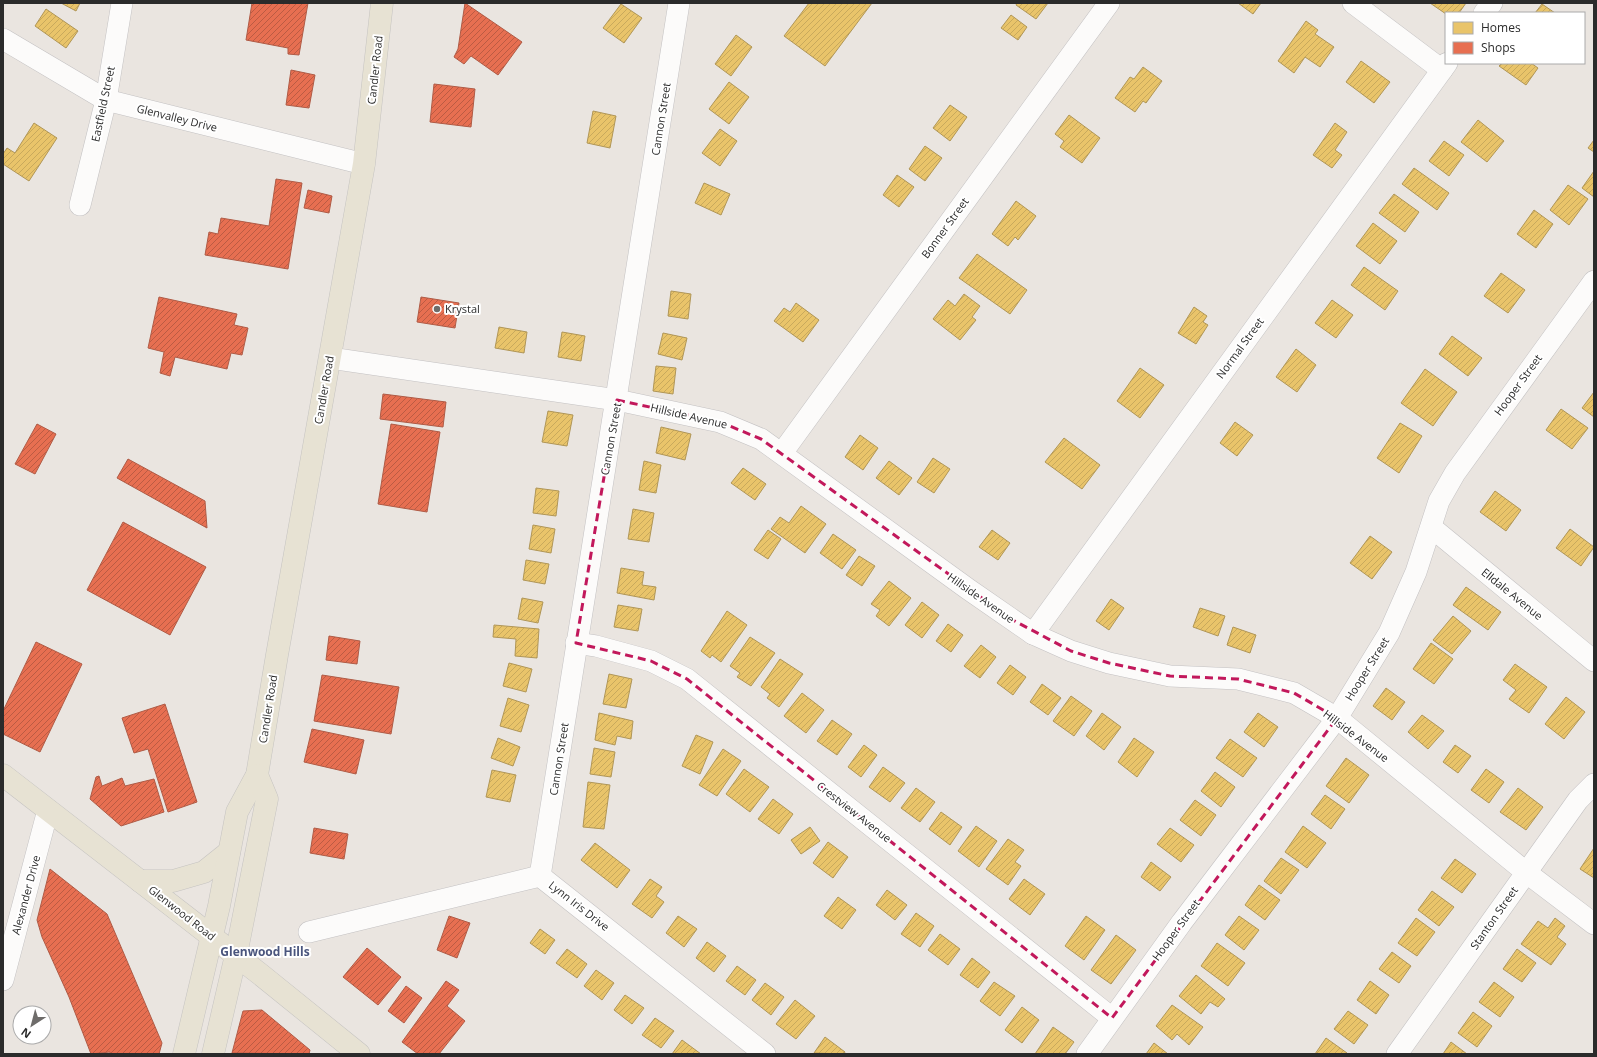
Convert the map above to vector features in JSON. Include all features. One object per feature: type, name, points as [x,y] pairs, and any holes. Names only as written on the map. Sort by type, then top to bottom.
[{"type":"main road","name":"Candler Road","points":[[184,1054],[212,936],[237,812],[258,775],[364,164],[382,3]]},
{"type":"main road","name":"Glenwood Road","points":[[3,774],[212,936],[359,1054]]},
{"type":"main road","points":[[213,1054],[236,955],[267,799],[258,775]]},
{"type":"main road","points":[[140,881],[173,881],[204,872],[229,852]]},
{"type":"street","name":"Eastfield Street","points":[[80,205],[106,100],[122,3]]},
{"type":"street","name":"Cannon Street","points":[[540,876],[576,643],[618,400],[679,3]]},
{"type":"street","name":"Bonner Street","points":[[782,453],[1109,3]]},
{"type":"street","points":[[1353,3],[1444,67]]},
{"type":"street","points":[[1485,12],[1492,3]]},
{"type":"street","name":"Glenvalley Drive","points":[[3,39],[106,100],[364,164]]},
{"type":"street","name":"Normal Street","points":[[1033,634],[1444,67]]},
{"type":"street","name":"Hooper Street","points":[[1087,1054],[1182,922],[1337,718],[1389,633],[1416,572],[1439,501],[1455,473],[1594,281]]},
{"type":"street","name":"Hillside Avenue","points":[[330,358],[618,400],[720,422],[761,439],[859,511],[1033,634],[1071,651],[1109,663],[1170,676],[1238,679],[1294,693],[1337,718],[1527,873],[1594,924]]},
{"type":"street","name":"Elldale Avenue","points":[[1430,528],[1594,661]]},
{"type":"street","name":"Crestview Avenue","points":[[576,643],[596,646],[651,661],[686,680],[1112,1018]]},
{"type":"street","name":"Stanton Street","points":[[1397,1054],[1578,800],[1594,784]]},
{"type":"street","name":"Alexander Drive","points":[[3,980],[48,810]]},
{"type":"street","name":"Lynn Iris Drive","points":[[310,932],[540,876],[765,1054]]},
{"type":"highlighted area","points":[[617,400],[720,422],[761,439],[1011,619],[1071,651],[1109,663],[1170,676],[1238,679],[1294,693],[1337,718],[1112,1018],[687,679],[651,661],[576,643]]},
{"type":"building: Homes","points":[[61,3],[80,3],[76,11]]},
{"type":"building: Homes","points":[[809,3],[872,3],[825,66],[784,36]]},
{"type":"building: Homes","points":[[1017,3],[1048,3],[1036,19],[1016,5]]},
{"type":"building: Homes","points":[[1238,3],[1261,3],[1253,14]]},
{"type":"building: Homes","points":[[1430,3],[1466,3],[1460,12],[1445,12],[1445,13]]},
{"type":"building: Homes","points":[[621,4],[642,18],[624,43],[603,28]]},
{"type":"building: Homes","points":[[1542,4],[1554,12],[1536,12]]},
{"type":"building: Homes","points":[[46,9],[78,31],[66,48],[35,26]]},
{"type":"building: Homes","points":[[1011,15],[1027,27],[1018,40],[1001,28]]},
{"type":"building: Homes","points":[[1306,21],[1318,30],[1315,34],[1334,47],[1320,67],[1305,57],[1294,73],[1278,61]]},
{"type":"building: Homes","points":[[736,35],[752,47],[731,76],[715,64]]},
{"type":"building: Homes","points":[[1361,61],[1390,82],[1374,103],[1346,82]]},
{"type":"building: Homes","points":[[1501,64],[1532,64],[1538,68],[1526,85],[1499,66]]},
{"type":"building: Homes","points":[[1143,67],[1162,81],[1146,103],[1143,101],[1135,112],[1115,98],[1130,77],[1134,79]]},
{"type":"building: Homes","points":[[729,82],[749,97],[729,124],[709,109]]},
{"type":"building: Homes","points":[[950,105],[967,117],[950,141],[933,128]]},
{"type":"building: Homes","points":[[593,111],[616,116],[610,148],[587,143]]},
{"type":"building: Homes","points":[[1069,115],[1100,138],[1082,163],[1060,147],[1064,141],[1055,134]]},
{"type":"building: Homes","points":[[1478,120],[1504,141],[1487,162],[1461,142]]},
{"type":"building: Homes","points":[[34,123],[57,138],[29,181],[3,164],[3,154],[7,148],[15,153]]},
{"type":"building: Homes","points":[[1335,123],[1347,132],[1335,150],[1342,155],[1332,168],[1313,155]]},
{"type":"building: Homes","points":[[720,129],[737,141],[720,166],[702,153]]},
{"type":"building: Homes","points":[[1594,140],[1594,152],[1588,148]]},
{"type":"building: Homes","points":[[1444,141],[1464,155],[1449,176],[1429,161]]},
{"type":"building: Homes","points":[[925,146],[942,158],[925,181],[909,169]]},
{"type":"building: Homes","points":[[1414,168],[1449,193],[1437,210],[1402,184]]},
{"type":"building: Homes","points":[[1594,171],[1594,197],[1582,188]]},
{"type":"building: Homes","points":[[897,175],[914,187],[899,207],[883,195]]},
{"type":"building: Homes","points":[[704,183],[730,194],[721,215],[695,203]]},
{"type":"building: Homes","points":[[1568,185],[1588,199],[1569,225],[1550,210]]},
{"type":"building: Homes","points":[[1394,194],[1419,212],[1405,232],[1379,213]]},
{"type":"building: Homes","points":[[1016,201],[1036,216],[1018,240],[1015,237],[1008,246],[992,234]]},
{"type":"building: Homes","points":[[1534,210],[1553,224],[1536,248],[1517,234]]},
{"type":"building: Homes","points":[[1373,223],[1397,241],[1380,264],[1356,246]]},
{"type":"building: Homes","points":[[977,254],[1027,290],[1010,314],[959,278]]},
{"type":"building: Homes","points":[[1364,267],[1398,291],[1385,310],[1351,285]]},
{"type":"building: Homes","points":[[1501,273],[1525,290],[1508,313],[1484,296]]},
{"type":"building: Homes","points":[[671,291],[691,294],[688,319],[668,316]]},
{"type":"building: Homes","points":[[964,294],[980,306],[972,317],[976,320],[960,340],[933,319],[948,300],[955,306]]},
{"type":"building: Homes","points":[[1332,300],[1353,315],[1336,338],[1315,323]]},
{"type":"building: Homes","points":[[796,303],[819,320],[803,342],[774,321],[784,308],[790,312]]},
{"type":"building: Homes","points":[[1194,307],[1207,316],[1203,322],[1208,325],[1196,344],[1178,333]]},
{"type":"building: Homes","points":[[499,327],[527,332],[524,353],[495,348]]},
{"type":"building: Homes","points":[[562,332],[585,336],[581,361],[558,357]]},
{"type":"building: Homes","points":[[663,333],[687,338],[682,360],[658,354]]},
{"type":"building: Homes","points":[[1452,336],[1482,358],[1468,376],[1439,354]]},
{"type":"building: Homes","points":[[1296,349],[1316,365],[1297,392],[1276,377]]},
{"type":"building: Homes","points":[[656,366],[676,368],[673,394],[653,391]]},
{"type":"building: Homes","points":[[1140,368],[1164,385],[1140,418],[1117,401]]},
{"type":"building: Homes","points":[[1425,369],[1457,392],[1433,426],[1401,403]]},
{"type":"building: Homes","points":[[1594,392],[1594,417],[1582,408]]},
{"type":"building: Homes","points":[[1561,409],[1588,428],[1572,449],[1546,430]]},
{"type":"building: Homes","points":[[548,411],[573,415],[567,446],[542,442]]},
{"type":"building: Homes","points":[[1235,422],[1253,435],[1237,456],[1220,443]]},
{"type":"building: Homes","points":[[1400,423],[1422,436],[1399,473],[1377,458]]},
{"type":"building: Homes","points":[[661,427],[691,434],[685,460],[656,453]]},
{"type":"building: Homes","points":[[860,435],[878,448],[863,470],[845,457]]},
{"type":"building: Homes","points":[[1064,438],[1100,465],[1082,489],[1045,462]]},
{"type":"building: Homes","points":[[933,458],[950,469],[934,493],[917,482]]},
{"type":"building: Homes","points":[[644,461],[661,465],[656,493],[639,490]]},
{"type":"building: Homes","points":[[889,461],[912,478],[899,495],[876,478]]},
{"type":"building: Homes","points":[[743,468],[766,484],[755,500],[731,483]]},
{"type":"building: Homes","points":[[536,488],[559,491],[556,516],[533,513]]},
{"type":"building: Homes","points":[[1495,491],[1521,510],[1506,531],[1480,512]]},
{"type":"building: Homes","points":[[801,506],[826,524],[805,553],[771,529],[780,517],[789,523]]},
{"type":"building: Homes","points":[[633,509],[654,513],[649,542],[628,539]]},
{"type":"building: Homes","points":[[533,525],[555,529],[551,553],[529,549]]},
{"type":"building: Homes","points":[[1570,529],[1594,547],[1581,566],[1556,548]]},
{"type":"building: Homes","points":[[768,530],[781,539],[768,559],[754,550]]},
{"type":"building: Homes","points":[[992,530],[1010,543],[998,560],[979,547]]},
{"type":"building: Homes","points":[[833,534],[856,550],[842,569],[820,553]]},
{"type":"building: Homes","points":[[1370,536],[1392,552],[1372,579],[1350,563]]},
{"type":"building: Homes","points":[[859,556],[875,566],[862,586],[846,575]]},
{"type":"building: Homes","points":[[526,560],[549,564],[545,584],[523,580]]},
{"type":"building: Homes","points":[[621,568],[644,572],[642,585],[656,587],[654,600],[617,593]]},
{"type":"building: Homes","points":[[889,581],[911,598],[889,626],[876,616],[880,610],[871,604]]},
{"type":"building: Homes","points":[[1466,587],[1501,612],[1488,630],[1453,605]]},
{"type":"building: Homes","points":[[522,598],[543,602],[538,623],[518,619]]},
{"type":"building: Homes","points":[[1111,599],[1124,608],[1109,630],[1096,621]]},
{"type":"building: Homes","points":[[922,602],[939,615],[922,638],[905,625]]},
{"type":"building: Homes","points":[[618,605],[642,609],[638,631],[614,627]]},
{"type":"building: Homes","points":[[1200,608],[1225,616],[1218,636],[1193,627]]},
{"type":"building: Homes","points":[[727,611],[747,625],[721,662],[712,655],[710,658],[701,651]]},
{"type":"building: Homes","points":[[1453,616],[1471,631],[1452,654],[1433,640]]},
{"type":"building: Homes","points":[[948,624],[963,635],[951,652],[936,641]]},
{"type":"building: Homes","points":[[494,625],[539,629],[537,658],[515,656],[516,639],[493,637]]},
{"type":"building: Homes","points":[[1233,627],[1256,635],[1250,653],[1227,645]]},
{"type":"building: Homes","points":[[750,637],[775,653],[751,686],[737,677],[740,673],[730,666]]},
{"type":"building: Homes","points":[[1431,643],[1453,659],[1434,684],[1413,669]]},
{"type":"building: Homes","points":[[981,645],[996,657],[980,678],[964,666]]},
{"type":"building: Homes","points":[[780,659],[803,674],[779,707],[767,698],[770,694],[761,687]]},
{"type":"building: Homes","points":[[509,663],[532,669],[526,692],[503,686]]},
{"type":"building: Homes","points":[[1515,664],[1547,687],[1529,713],[1509,699],[1516,690],[1503,680]]},
{"type":"building: Homes","points":[[1010,665],[1026,677],[1013,695],[997,683]]},
{"type":"building: Homes","points":[[609,674],[632,679],[626,708],[603,704]]},
{"type":"building: Homes","points":[[1042,684],[1061,698],[1048,715],[1030,702]]},
{"type":"building: Homes","points":[[1386,688],[1405,702],[1392,720],[1373,706]]},
{"type":"building: Homes","points":[[802,693],[824,710],[806,733],[784,716]]},
{"type":"building: Homes","points":[[1071,696],[1092,711],[1074,736],[1053,721]]},
{"type":"building: Homes","points":[[1566,697],[1585,712],[1564,739],[1545,724]]},
{"type":"building: Homes","points":[[508,698],[529,705],[521,732],[500,726]]},
{"type":"building: Homes","points":[[599,713],[633,721],[631,739],[617,736],[615,745],[595,740]]},
{"type":"building: Homes","points":[[1102,713],[1121,727],[1104,750],[1086,736]]},
{"type":"building: Homes","points":[[1258,713],[1278,727],[1264,747],[1244,732]]},
{"type":"building: Homes","points":[[1422,715],[1444,731],[1428,749],[1408,732]]},
{"type":"building: Homes","points":[[832,720],[852,734],[837,755],[817,741]]},
{"type":"building: Homes","points":[[696,735],[713,742],[700,774],[682,766]]},
{"type":"building: Homes","points":[[498,738],[520,747],[513,766],[491,758]]},
{"type":"building: Homes","points":[[1134,738],[1154,752],[1137,777],[1118,762]]},
{"type":"building: Homes","points":[[1230,739],[1257,758],[1243,777],[1216,758]]},
{"type":"building: Homes","points":[[864,745],[877,755],[861,777],[848,767]]},
{"type":"building: Homes","points":[[1455,745],[1471,756],[1458,773],[1443,762]]},
{"type":"building: Homes","points":[[594,748],[615,752],[611,777],[590,774]]},
{"type":"building: Homes","points":[[723,749],[741,761],[717,796],[699,785]]},
{"type":"building: Homes","points":[[1346,758],[1369,775],[1349,803],[1326,786]]},
{"type":"building: Homes","points":[[883,767],[905,783],[890,802],[869,787]]},
{"type":"building: Homes","points":[[744,769],[769,787],[750,812],[726,794]]},
{"type":"building: Homes","points":[[1486,769],[1504,782],[1489,803],[1471,790]]},
{"type":"building: Homes","points":[[492,770],[516,775],[510,802],[486,797]]},
{"type":"building: Homes","points":[[1215,772],[1235,787],[1221,807],[1201,791]]},
{"type":"building: Homes","points":[[588,782],[610,785],[604,829],[583,827]]},
{"type":"building: Homes","points":[[916,788],[935,802],[920,822],[901,808]]},
{"type":"building: Homes","points":[[1518,788],[1543,807],[1526,830],[1500,812]]},
{"type":"building: Homes","points":[[1325,795],[1345,809],[1331,829],[1311,814]]},
{"type":"building: Homes","points":[[773,799],[793,814],[779,834],[758,819]]},
{"type":"building: Homes","points":[[1195,800],[1216,815],[1201,836],[1180,820]]},
{"type":"building: Homes","points":[[941,812],[962,827],[950,845],[929,829]]},
{"type":"building: Homes","points":[[976,826],[997,841],[979,867],[958,851]]},
{"type":"building: Homes","points":[[1303,826],[1326,843],[1307,868],[1285,852]]},
{"type":"building: Homes","points":[[810,827],[820,841],[801,854],[791,840]]},
{"type":"building: Homes","points":[[1170,828],[1194,845],[1181,862],[1157,844]]},
{"type":"building: Homes","points":[[1008,839],[1024,850],[1015,862],[1021,866],[1008,885],[986,869]]},
{"type":"building: Homes","points":[[828,842],[848,857],[833,878],[813,863]]},
{"type":"building: Homes","points":[[595,843],[630,870],[617,888],[581,860]]},
{"type":"building: Homes","points":[[1594,848],[1594,878],[1580,869]]},
{"type":"building: Homes","points":[[1281,858],[1299,870],[1281,894],[1264,881]]},
{"type":"building: Homes","points":[[1455,859],[1476,874],[1462,893],[1441,878]]},
{"type":"building: Homes","points":[[1151,862],[1171,877],[1160,891],[1141,877]]},
{"type":"building: Homes","points":[[650,879],[662,887],[656,896],[664,902],[652,918],[632,904]]},
{"type":"building: Homes","points":[[1024,879],[1045,894],[1030,915],[1009,899]]},
{"type":"building: Homes","points":[[1259,885],[1280,900],[1265,920],[1245,905]]},
{"type":"building: Homes","points":[[887,890],[907,905],[895,920],[876,905]]},
{"type":"building: Homes","points":[[1432,891],[1454,907],[1439,926],[1418,910]]},
{"type":"building: Homes","points":[[838,897],[856,910],[842,929],[824,916]]},
{"type":"building: Homes","points":[[916,913],[934,926],[920,947],[901,934]]},
{"type":"building: Homes","points":[[678,916],[697,929],[684,947],[666,933]]},
{"type":"building: Homes","points":[[1086,916],[1105,930],[1084,960],[1065,946]]},
{"type":"building: Homes","points":[[1239,916],[1259,930],[1244,950],[1225,935]]},
{"type":"building: Homes","points":[[1416,918],[1435,932],[1417,956],[1398,943]]},
{"type":"building: Homes","points":[[1555,918],[1565,926],[1557,937],[1566,944],[1551,965],[1521,944],[1538,921],[1548,928]]},
{"type":"building: Homes","points":[[540,929],[555,940],[545,954],[530,943]]},
{"type":"building: Homes","points":[[940,934],[960,949],[948,965],[928,950]]},
{"type":"building: Homes","points":[[1116,935],[1136,950],[1111,984],[1091,970]]},
{"type":"building: Homes","points":[[707,942],[726,956],[714,972],[696,958]]},
{"type":"building: Homes","points":[[1217,943],[1245,963],[1228,986],[1201,966]]},
{"type":"building: Homes","points":[[567,949],[587,964],[577,978],[556,963]]},
{"type":"building: Homes","points":[[1517,949],[1536,963],[1522,982],[1503,969]]},
{"type":"building: Homes","points":[[1392,952],[1411,966],[1399,983],[1379,969]]},
{"type":"building: Homes","points":[[972,958],[990,972],[978,988],[960,975]]},
{"type":"building: Homes","points":[[737,966],[756,980],[745,995],[726,981]]},
{"type":"building: Homes","points":[[596,970],[614,983],[602,1000],[584,986]]},
{"type":"building: Homes","points":[[1196,975],[1225,999],[1218,1007],[1210,1002],[1201,1014],[1179,996]]},
{"type":"building: Homes","points":[[1370,981],[1389,995],[1376,1014],[1357,1000]]},
{"type":"building: Homes","points":[[994,982],[1015,996],[1000,1016],[980,1001]]},
{"type":"building: Homes","points":[[1494,982],[1514,997],[1500,1017],[1479,1002]]},
{"type":"building: Homes","points":[[765,983],[784,997],[771,1015],[752,1000]]},
{"type":"building: Homes","points":[[625,995],[644,1008],[632,1024],[614,1010]]},
{"type":"building: Homes","points":[[795,1000],[815,1016],[796,1039],[776,1024]]},
{"type":"building: Homes","points":[[1172,1005],[1203,1027],[1189,1045],[1177,1034],[1172,1040],[1156,1026]]},
{"type":"building: Homes","points":[[1022,1007],[1039,1020],[1022,1043],[1005,1030]]},
{"type":"building: Homes","points":[[1348,1011],[1368,1025],[1354,1044],[1334,1029]]},
{"type":"building: Homes","points":[[1473,1012],[1492,1026],[1477,1047],[1458,1033]]},
{"type":"building: Homes","points":[[655,1018],[674,1031],[661,1048],[642,1035]]},
{"type":"building: Homes","points":[[1053,1027],[1074,1042],[1065,1054],[1035,1054]]},
{"type":"building: Homes","points":[[825,1037],[845,1052],[844,1054],[814,1053]]},
{"type":"building: Homes","points":[[1326,1038],[1347,1053],[1315,1054]]},
{"type":"building: Homes","points":[[682,1040],[701,1054],[672,1054]]},
{"type":"building: Homes","points":[[1451,1042],[1467,1054],[1443,1054]]},
{"type":"building: Homes","points":[[1154,1043],[1168,1054],[1146,1054]]},
{"type":"building: Shops","points":[[252,3],[308,3],[299,55],[288,54],[288,48],[246,40]]},
{"type":"building: Shops","points":[[465,3],[522,42],[498,75],[471,56],[464,64],[454,57],[458,49]]},
{"type":"building: Shops","points":[[291,70],[315,75],[309,108],[286,105]]},
{"type":"building: Shops","points":[[434,84],[475,89],[471,127],[430,122]]},
{"type":"building: Shops","points":[[276,179],[302,183],[288,269],[205,255],[209,232],[218,234],[221,218],[269,226]]},
{"type":"building: Shops","points":[[308,190],[332,196],[329,213],[304,208]]},
{"type":"building: Shops","points":[[159,297],[237,314],[234,325],[248,328],[242,355],[231,353],[227,369],[175,357],[170,376],[160,373],[164,352],[148,348]]},
{"type":"building: Shops","points":[[421,297],[459,303],[455,328],[417,322]]},
{"type":"building: Shops","points":[[383,394],[446,402],[443,427],[380,419]]},
{"type":"building: Shops","points":[[37,424],[56,434],[35,474],[15,464]]},
{"type":"building: Shops","points":[[391,424],[440,432],[427,512],[378,504]]},
{"type":"building: Shops","points":[[128,459],[205,501],[207,528],[117,478]]},
{"type":"building: Shops","points":[[123,522],[206,567],[170,635],[87,590]]},
{"type":"building: Shops","points":[[329,636],[360,641],[357,664],[326,660]]},
{"type":"building: Shops","points":[[36,642],[82,664],[40,752],[3,734],[3,711]]},
{"type":"building: Shops","points":[[322,675],[399,687],[391,734],[314,721]]},
{"type":"building: Shops","points":[[165,704],[197,802],[168,812],[148,749],[134,753],[122,718]]},
{"type":"building: Shops","points":[[312,729],[364,740],[356,774],[304,762]]},
{"type":"building: Shops","points":[[99,776],[102,786],[122,778],[125,786],[154,779],[164,812],[121,826],[90,799],[96,777]]},
{"type":"building: Shops","points":[[314,828],[348,834],[344,859],[310,853]]},
{"type":"building: Shops","points":[[50,869],[107,914],[162,1043],[159,1054],[110,1054],[110,1052],[91,1054],[69,997],[42,937],[37,920]]},
{"type":"building: Shops","points":[[449,916],[470,923],[457,958],[437,950]]},
{"type":"building: Shops","points":[[367,948],[401,977],[378,1005],[343,977]]},
{"type":"building: Shops","points":[[446,981],[459,990],[447,1006],[465,1021],[439,1054],[418,1054],[402,1042]]},
{"type":"building: Shops","points":[[406,986],[422,998],[404,1023],[388,1011]]},
{"type":"building: Shops","points":[[262,1010],[310,1050],[309,1054],[232,1053],[243,1011]]},
{"type":"place","name":"Krystal","points":[[437,309]]},
{"type":"district","name":"Glenwood Hills","points":[[265,952]]}]
